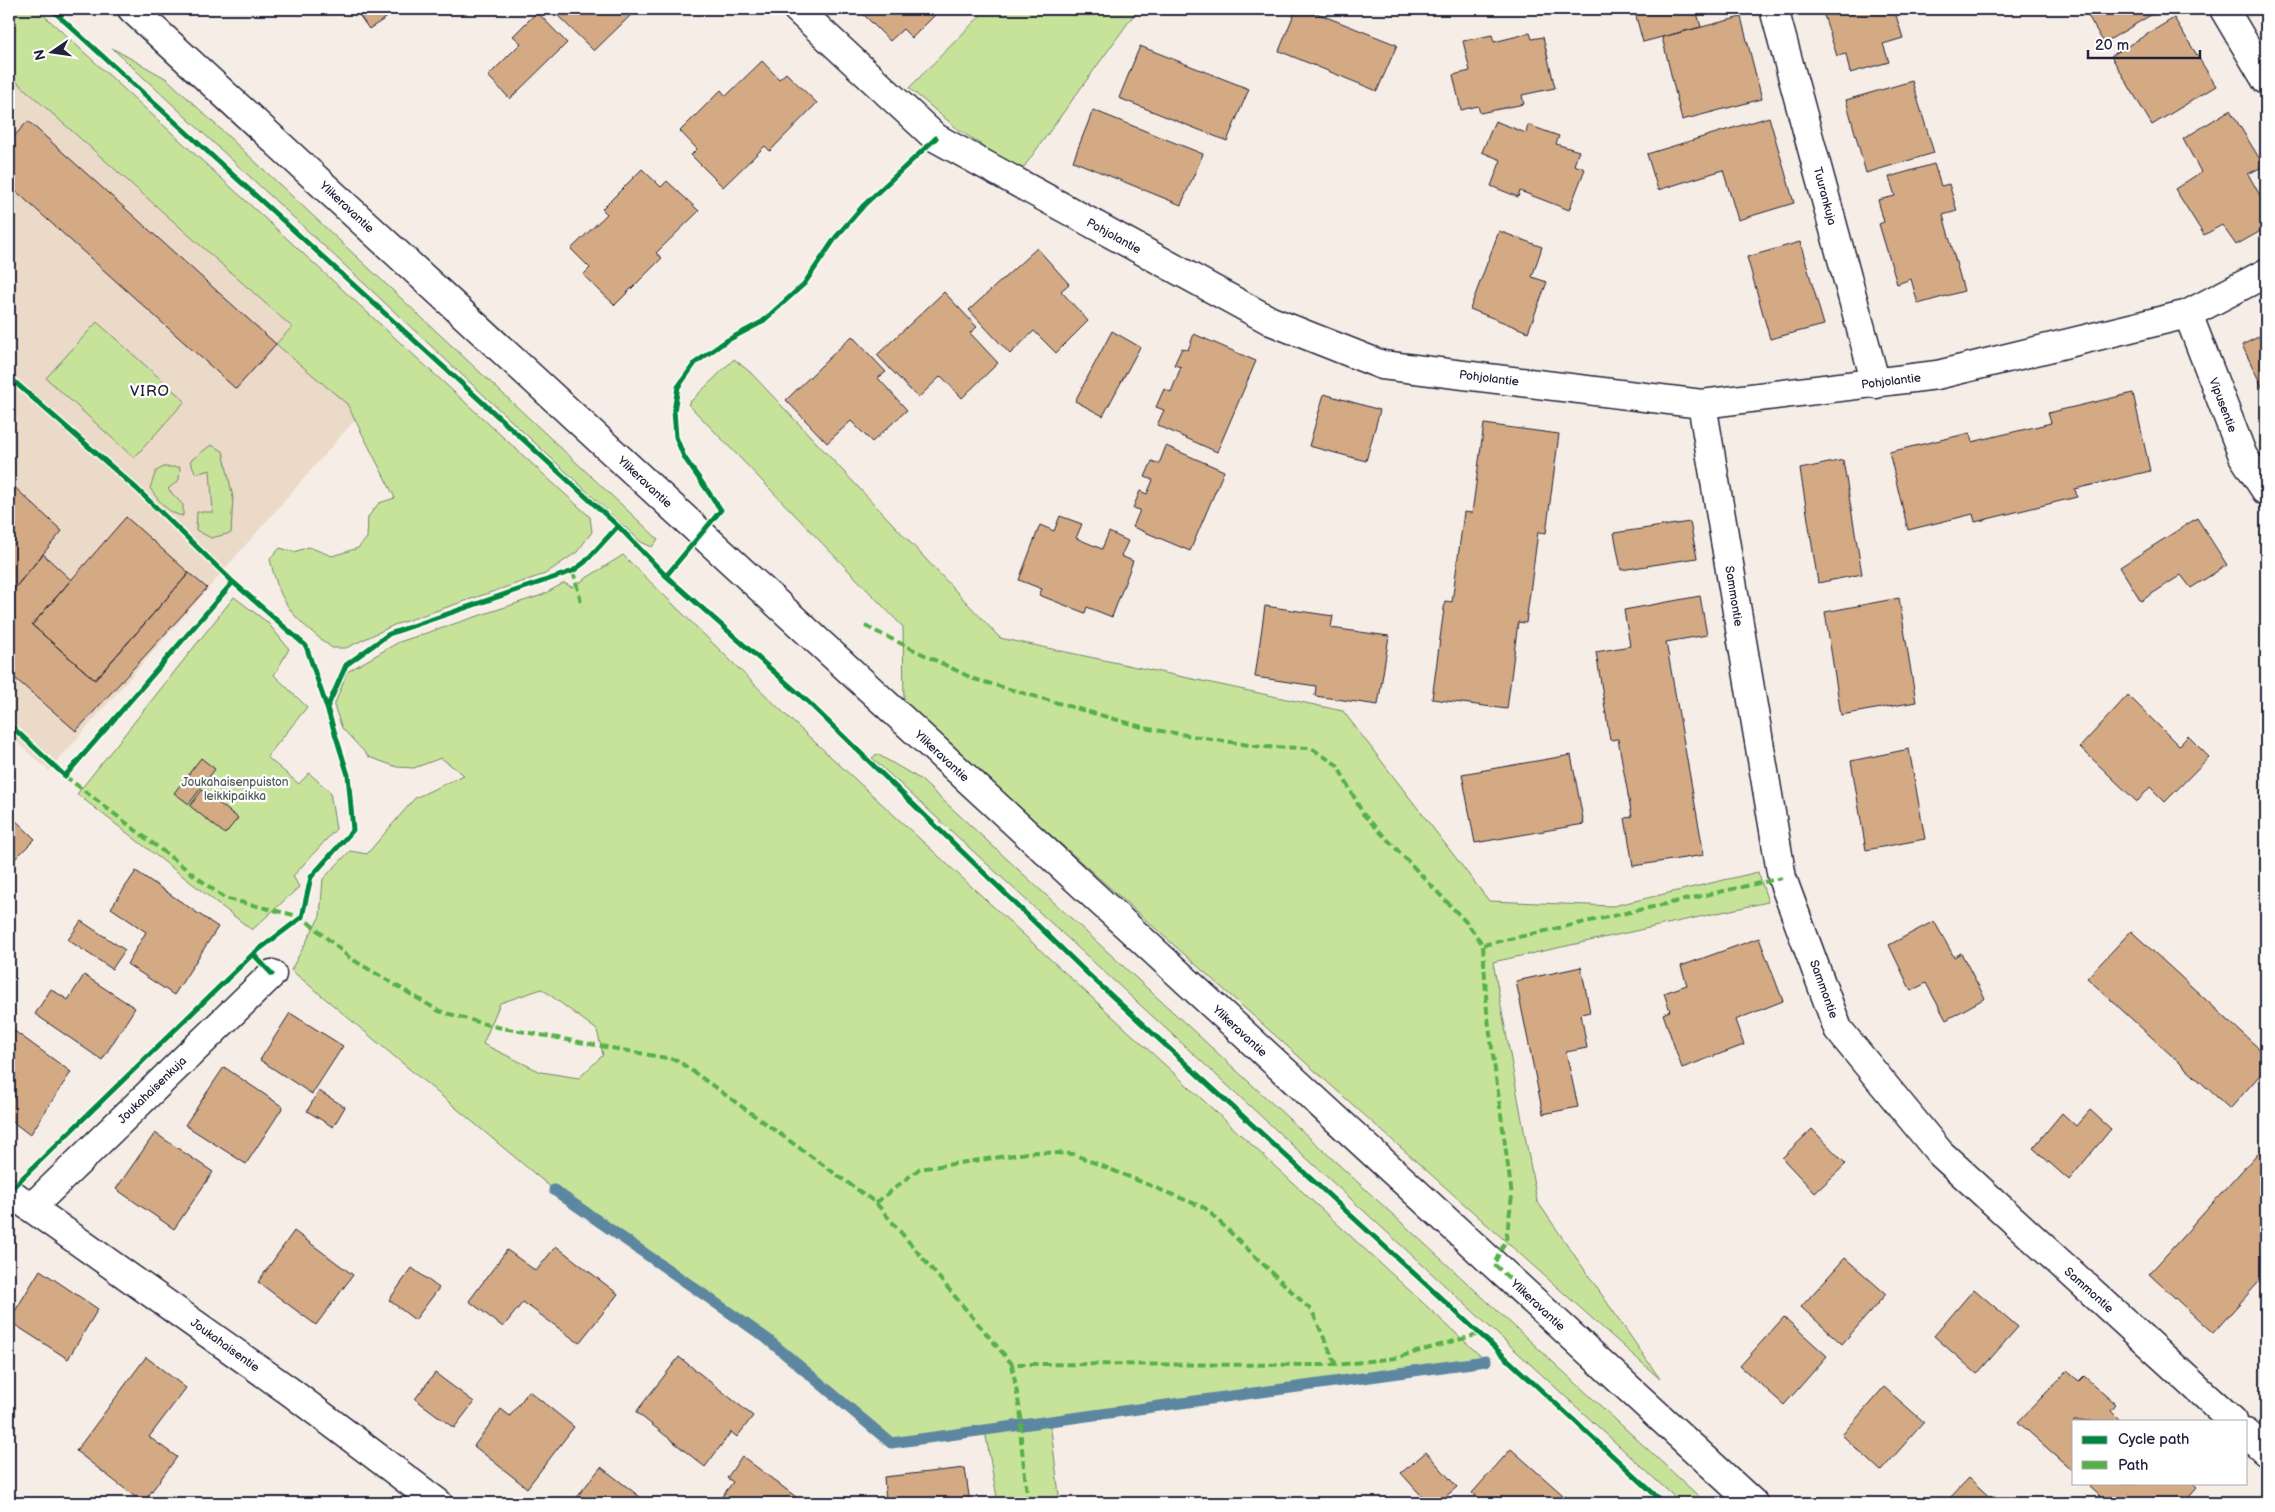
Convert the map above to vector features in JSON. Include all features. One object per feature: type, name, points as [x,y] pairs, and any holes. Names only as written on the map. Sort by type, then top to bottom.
[{"type":"street","name":"Ylikeravantie","points":[[132,9],[1753,1503]]},
{"type":"street","name":"Pohjolantie","points":[[798,9],[936,138],[1271,321],[1382,365],[1702,404],[1937,375],[2188,314],[2266,273]]},
{"type":"street","name":"Tuurankuja","points":[[1774,9],[1876,384]]},
{"type":"street","points":[[2224,9],[2266,80]]},
{"type":"street","name":"Vipusentie","points":[[2188,314],[2243,456],[2266,491]]},
{"type":"street","name":"Sammontie","points":[[1702,404],[1782,878],[1838,1029],[1940,1153],[2232,1420]]},
{"type":"street","name":"Joukahaisenkuja","points":[[32,1207],[272,974]]},
{"type":"street","name":"Joukahaisentie","points":[[9,1192],[292,1393],[438,1503]]},
{"type":"street","points":[[2248,1435],[2266,1451]]},
{"type":"shaded area","points":[[9,75],[373,399],[49,771],[9,735]]},
{"type":"green space","points":[[9,9],[37,9],[590,517],[592,532],[577,552],[545,574],[394,625],[346,648],[332,648],[299,620],[284,601],[274,576],[270,559],[280,548],[294,552],[309,547],[332,556],[358,548],[367,538],[368,517],[379,503],[395,498],[347,404],[276,344],[292,327],[9,75]]},
{"type":"green space","points":[[987,9],[1138,9],[1021,171],[959,130],[909,88]]},
{"type":"green space","points":[[112,48],[167,79],[658,539],[652,547],[641,542]]},
{"type":"green space","points":[[97,322],[185,401],[134,458],[46,378]]},
{"type":"green space","points":[[734,359],[750,372],[1000,638],[1343,711],[1489,901],[1613,906],[1758,872],[1768,902],[1493,962],[1537,1201],[1660,1379],[904,704],[903,627],[688,404]]},
{"type":"green space","points":[[211,445],[223,451],[233,498],[231,533],[211,538],[196,530],[197,512],[213,512],[210,470],[196,474],[190,461]]},
{"type":"green space","points":[[164,467],[180,467],[179,480],[168,489],[183,505],[183,516],[168,509],[160,502],[150,488],[156,471]]},
{"type":"green space","points":[[623,555],[792,721],[1486,1361],[1050,1421],[1060,1503],[998,1503],[985,1431],[891,1443],[765,1338],[554,1190],[291,970],[320,916],[323,879],[350,851],[367,854],[415,798],[464,775],[441,758],[414,768],[397,767],[369,757],[342,728],[334,706],[347,672],[399,642],[542,595],[564,583],[572,587]],"holes":[[[542,989],[597,1030],[603,1055],[579,1078],[541,1072],[483,1044],[500,1003]]]},
{"type":"green space","name":"Joukahaisenpuiston leikkipaikka","points":[[234,597],[267,622],[289,649],[274,675],[307,707],[267,757],[299,784],[309,773],[330,792],[336,829],[293,876],[299,887],[252,930],[77,794]]},
{"type":"green space","points":[[877,754],[920,779],[1706,1503],[1681,1503],[872,758]]},
{"type":"building","points":[[355,9],[400,9],[369,29]]},
{"type":"building","points":[[551,9],[628,9],[633,13],[594,51]]},
{"type":"building","points":[[858,9],[941,9],[912,38],[903,29],[890,41]]},
{"type":"building","points":[[1296,9],[1306,9],[1397,45],[1377,91],[1279,51]]},
{"type":"building","points":[[1634,9],[1696,9],[1701,27],[1643,42]]},
{"type":"building","points":[[1822,9],[1894,9],[1903,38],[1883,44],[1889,62],[1850,73],[1846,54],[1837,56]]},
{"type":"building","points":[[2084,9],[2161,9],[2104,43]]},
{"type":"building","points":[[537,12],[567,43],[510,99],[488,76],[521,43],[513,36]]},
{"type":"building","points":[[1741,17],[1762,99],[1682,120],[1662,37]]},
{"type":"building","points":[[2174,18],[2216,86],[2152,125],[2111,56]]},
{"type":"building","points":[[1530,33],[1532,39],[1543,37],[1555,88],[1522,95],[1524,104],[1480,113],[1478,106],[1461,110],[1453,75],[1470,71],[1463,41],[1492,35],[1494,42]]},
{"type":"building","points":[[1140,46],[1249,89],[1227,141],[1119,98]]},
{"type":"building","points":[[762,61],[779,79],[786,73],[817,103],[770,151],[765,146],[723,187],[691,155],[697,149],[680,131],[721,90],[726,96]]},
{"type":"building","points":[[1912,81],[1934,153],[1866,173],[1846,100]]},
{"type":"building","points":[[1093,110],[1203,154],[1181,205],[1073,161]]},
{"type":"building","points":[[2230,110],[2264,166],[2248,174],[2266,206],[2266,228],[2236,245],[2222,225],[2204,235],[2175,189],[2201,172],[2183,139]]},
{"type":"building","points":[[1769,117],[1794,203],[1738,220],[1723,170],[1658,190],[1647,154]]},
{"type":"building","points":[[28,121],[276,344],[236,389],[9,185],[9,142]]},
{"type":"building","points":[[1495,121],[1526,133],[1528,125],[1559,136],[1556,144],[1579,151],[1574,165],[1585,169],[1569,210],[1520,191],[1518,197],[1491,186],[1501,160],[1482,152]]},
{"type":"building","points":[[1934,164],[1941,186],[1949,184],[1957,211],[1943,215],[1964,291],[1918,304],[1911,279],[1897,284],[1879,224],[1884,222],[1878,200],[1895,196],[1889,177]]},
{"type":"building","points":[[642,169],[661,187],[667,181],[699,211],[656,253],[662,258],[615,305],[583,275],[590,268],[571,249],[607,214],[602,209]]},
{"type":"building","points":[[1499,231],[1542,247],[1532,277],[1547,282],[1528,332],[1470,309]]},
{"type":"building","points":[[1800,242],[1824,325],[1770,339],[1747,257]]},
{"type":"building","points":[[1037,248],[1069,284],[1061,291],[1088,321],[1056,353],[1034,331],[1010,354],[969,310]]},
{"type":"building","points":[[944,292],[977,327],[970,333],[998,363],[962,398],[941,376],[918,398],[877,355]]},
{"type":"building","points":[[1112,331],[1140,347],[1103,416],[1075,401]]},
{"type":"building","points":[[2266,333],[2266,395],[2242,345]]},
{"type":"building","points":[[1194,334],[1256,361],[1217,452],[1157,425],[1164,410],[1156,407],[1164,389],[1171,392],[1181,367],[1174,365],[1182,348],[1188,350]]},
{"type":"building","points":[[852,336],[886,372],[878,378],[907,410],[872,442],[851,421],[827,443],[786,400]]},
{"type":"building","points":[[2133,393],[2150,471],[2075,489],[2077,497],[1975,522],[1973,514],[1908,530],[1889,452],[1970,433],[1972,442],[2051,423],[2048,413]]},
{"type":"building","points":[[1324,394],[1380,410],[1366,461],[1309,446]]},
{"type":"building","points":[[1484,424],[1559,434],[1546,533],[1538,532],[1526,623],[1518,622],[1507,709],[1432,699],[1445,601],[1452,602],[1464,512],[1472,513]]},
{"type":"building","points":[[1166,446],[1224,471],[1190,551],[1133,527],[1140,510],[1133,508],[1140,491],[1147,494],[1153,480],[1145,477],[1152,461],[1159,464]]},
{"type":"building","points":[[1843,460],[1862,574],[1818,583],[1800,469]]},
{"type":"building","points":[[9,482],[62,531],[9,595]]},
{"type":"building","points":[[1060,516],[1082,524],[1076,538],[1102,549],[1109,532],[1128,541],[1121,556],[1133,561],[1112,617],[1087,607],[1085,613],[1039,595],[1042,589],[1019,580],[1040,525],[1054,531]]},
{"type":"building","points":[[126,517],[189,573],[95,680],[32,625]]},
{"type":"building","points":[[2197,518],[2227,565],[2191,588],[2181,575],[2141,601],[2120,567]]},
{"type":"building","points":[[1690,522],[1697,558],[1621,570],[1614,533]]},
{"type":"building","points":[[43,554],[71,580],[32,625],[95,680],[189,573],[207,588],[76,731],[9,673],[9,595]]},
{"type":"building","points":[[1700,596],[1707,635],[1666,642],[1704,855],[1633,866],[1625,818],[1632,817],[1618,739],[1610,740],[1596,652],[1630,646],[1624,610]]},
{"type":"building","points":[[1899,598],[1916,702],[1841,715],[1825,612]]},
{"type":"building","points":[[1265,606],[1333,616],[1331,628],[1389,636],[1378,705],[1315,696],[1316,686],[1255,677]]},
{"type":"building","points":[[2128,695],[2179,746],[2188,736],[2209,757],[2165,802],[2150,787],[2137,802],[2080,747]]},
{"type":"building","points":[[1909,749],[1925,839],[1866,850],[1851,761]]},
{"type":"building","points":[[1571,755],[1584,824],[1475,843],[1462,774]]},
{"type":"building","points":[[201,758],[215,769],[189,804],[174,793]]},
{"type":"building","points":[[202,790],[238,818],[225,834],[190,806]]},
{"type":"building","points":[[9,814],[35,839],[9,865]]},
{"type":"building","points":[[136,871],[218,927],[174,995],[127,964],[146,932],[111,908]]},
{"type":"building","points":[[81,921],[125,950],[112,969],[68,940]]},
{"type":"building","points":[[1934,921],[1954,957],[1961,953],[1985,998],[1946,1020],[1926,983],[1911,991],[1889,945]]},
{"type":"building","points":[[2131,931],[2266,1055],[2266,1068],[2230,1109],[2087,978]]},
{"type":"building","points":[[1759,938],[1783,1001],[1735,1020],[1744,1045],[1682,1068],[1663,1014],[1670,1011],[1664,993],[1687,985],[1681,966]]},
{"type":"building","points":[[1581,967],[1590,1012],[1581,1014],[1587,1048],[1566,1052],[1578,1107],[1543,1114],[1516,981]]},
{"type":"building","points":[[84,975],[135,1008],[102,1060],[35,1014],[51,989],[68,1000]]},
{"type":"building","points":[[290,1013],[343,1046],[312,1094],[260,1060]]},
{"type":"building","points":[[13,1030],[71,1072],[30,1135],[9,1119],[9,1036]]},
{"type":"building","points":[[224,1067],[283,1107],[246,1164],[185,1125]]},
{"type":"building","points":[[319,1091],[345,1107],[333,1127],[307,1111]]},
{"type":"building","points":[[2090,1110],[2111,1129],[2069,1180],[2033,1148],[2062,1113],[2076,1126]]},
{"type":"building","points":[[1812,1129],[1846,1164],[1815,1193],[1782,1158]]},
{"type":"building","points":[[155,1133],[213,1172],[174,1229],[116,1189]]},
{"type":"building","points":[[2266,1144],[2266,1274],[2213,1333],[2149,1274]]},
{"type":"building","points":[[294,1231],[353,1275],[316,1325],[258,1282]]},
{"type":"building","points":[[556,1246],[618,1294],[579,1343],[523,1302],[503,1327],[469,1301],[507,1250],[536,1271]]},
{"type":"building","points":[[1845,1258],[1886,1294],[1842,1344],[1801,1307]]},
{"type":"building","points":[[412,1268],[439,1288],[415,1320],[389,1300]]},
{"type":"building","points":[[40,1270],[98,1309],[68,1359],[9,1321]]},
{"type":"building","points":[[1974,1289],[2018,1327],[1977,1374],[1934,1336]]},
{"type":"building","points":[[1784,1317],[1827,1356],[1784,1405],[1740,1366]]},
{"type":"building","points":[[146,1357],[186,1388],[149,1437],[177,1457],[143,1503],[76,1451]]},
{"type":"building","points":[[679,1357],[753,1416],[737,1437],[731,1432],[705,1467],[636,1412]]},
{"type":"building","points":[[2067,1371],[2079,1381],[2084,1376],[2116,1405],[2111,1411],[2120,1420],[2072,1420],[2072,1470],[2018,1422]]},
{"type":"building","points":[[435,1373],[474,1402],[454,1428],[415,1399]]},
{"type":"building","points":[[1884,1387],[1924,1422],[1881,1471],[1842,1435]]},
{"type":"building","points":[[529,1391],[574,1427],[527,1488],[474,1446],[501,1409],[510,1416]]},
{"type":"building","points":[[1511,1449],[1572,1503],[1484,1503],[1472,1493]]},
{"type":"building","points":[[1426,1452],[1457,1487],[1438,1503],[1428,1503],[1401,1473]]},
{"type":"building","points":[[742,1456],[804,1503],[717,1503],[733,1482],[727,1478]]},
{"type":"building","points":[[601,1467],[648,1503],[572,1503]]},
{"type":"building","points":[[965,1468],[970,1503],[886,1503],[884,1477]]},
{"type":"building","points":[[1969,1478],[1996,1503],[1945,1503]]},
{"type":"building","points":[[2092,1484],[2193,1484],[2197,1488],[2184,1503],[2107,1503],[2089,1487]]},
{"type":"building","points":[[1363,1498],[1364,1503],[1325,1503]]},
{"type":"waterway","points":[[554,1190],[766,1338],[891,1443],[1486,1361]]},
{"type":"marked path","points":[[573,571],[582,606]]},
{"type":"marked path","points":[[865,626],[974,679],[1149,729],[1261,747],[1311,748],[1337,765],[1363,814],[1467,923],[1483,945],[1487,1011],[1512,1196],[1506,1240],[1494,1264],[1528,1296]]},
{"type":"marked path","points":[[65,776],[224,898],[302,917],[350,958],[439,1011],[492,1026],[677,1060],[876,1203],[1012,1364],[1336,1365],[1395,1358],[1479,1334]]},
{"type":"marked path","points":[[1483,945],[1782,878]]},
{"type":"marked path","points":[[876,1203],[919,1169],[1034,1152],[1073,1154],[1205,1208],[1312,1311],[1336,1365]]},
{"type":"marked path","points":[[1012,1364],[1021,1417],[1021,1440],[1028,1503]]},
{"type":"cycle path","points":[[51,9],[618,526],[666,576],[807,701],[1088,974],[1664,1503]]},
{"type":"cycle path","points":[[666,576],[721,510],[684,457],[676,437],[674,411],[678,387],[695,363],[726,341],[762,322],[804,284],[836,237],[864,205],[936,138]]},
{"type":"cycle path","points":[[9,377],[137,489],[233,582]]},
{"type":"cycle path","points":[[272,974],[253,954],[302,917],[311,877],[353,830],[348,775],[327,708],[346,665],[389,634],[573,571],[585,562],[618,526]]},
{"type":"cycle path","points":[[9,724],[65,776],[233,582],[306,646],[327,708]]},
{"type":"cycle path","points":[[9,1191],[253,954]]},
{"type":"district","name":"VIRO","points":[[150,391]]}]
